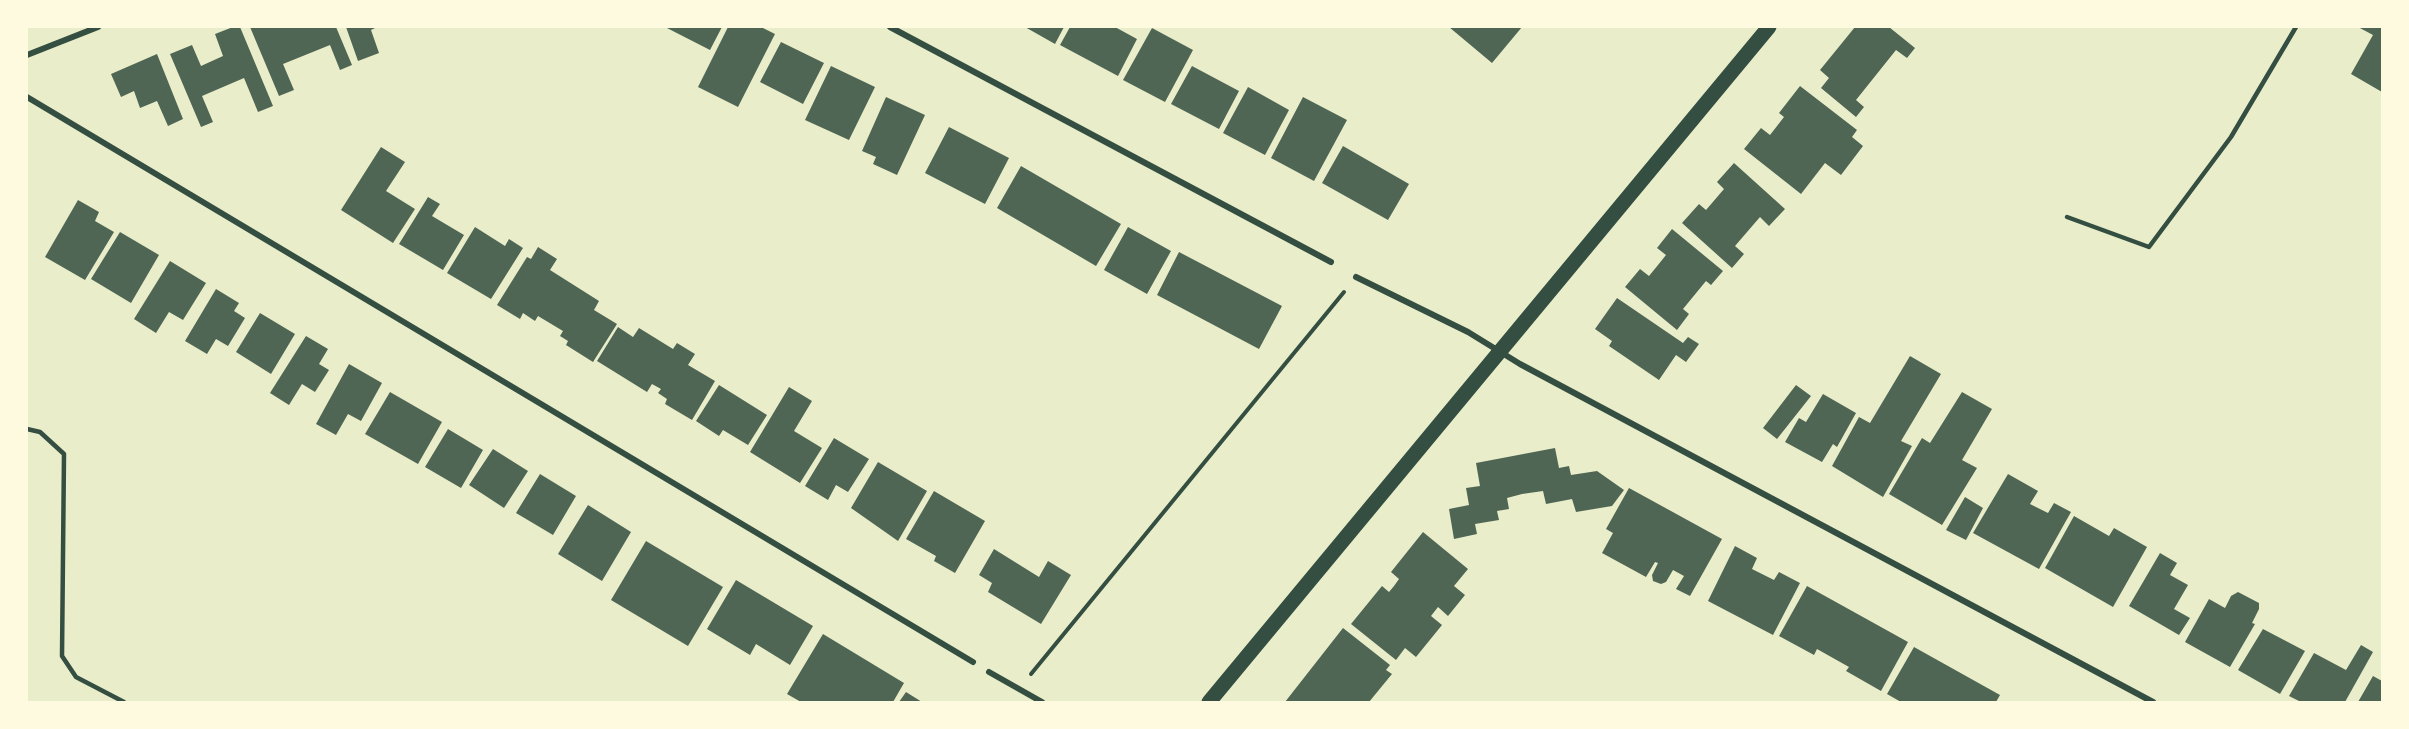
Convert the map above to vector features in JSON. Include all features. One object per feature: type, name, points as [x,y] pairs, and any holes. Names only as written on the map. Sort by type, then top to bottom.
[{"type":"main road","points":[[1209,702],[1769,27]]},
{"type":"street","points":[[27,55],[98,27]]},
{"type":"street","points":[[890,27],[1331,262]]},
{"type":"street","points":[[27,97],[973,662]]},
{"type":"street","points":[[1356,277],[1468,332],[1498,351],[2153,702]]},
{"type":"street","points":[[989,672],[1042,702]]},
{"type":"lane","points":[[2067,217],[2148,247],[2231,137],[2296,27]]},
{"type":"lane","points":[[27,429],[40,432],[64,454],[62,656],[76,677],[124,702]]},
{"type":"path","points":[[1018,689],[1356,277]]},
{"type":"building","points":[[233,27],[240,27],[273,106],[258,112],[244,78],[202,96],[213,122],[201,127],[170,54],[192,45],[201,66],[223,56],[215,34]]},
{"type":"building","points":[[250,27],[336,27],[352,65],[340,70],[330,45],[283,64],[294,90],[279,96]]},
{"type":"building","points":[[346,27],[377,27],[371,30],[379,53],[358,61]]},
{"type":"building","points":[[665,27],[722,27],[710,50]]},
{"type":"building","points":[[728,27],[761,27],[775,34],[738,107],[698,87]]},
{"type":"building","points":[[1025,27],[1064,27],[1055,44]]},
{"type":"building","points":[[1070,27],[1115,27],[1137,39],[1118,76],[1060,45]]},
{"type":"building","points":[[1449,27],[1522,27],[1492,63]]},
{"type":"building","points":[[1855,27],[1889,27],[1915,48],[1907,58],[1896,50],[1856,100],[1864,107],[1856,117],[1821,88],[1829,78],[1820,70]]},
{"type":"building","points":[[2358,27],[2382,27],[2382,92],[2351,74],[2373,35]]},
{"type":"building","points":[[1152,28],[1193,50],[1165,102],[1123,80]]},
{"type":"building","points":[[781,42],[824,63],[803,104],[760,82]]},
{"type":"building","points":[[157,54],[183,119],[168,126],[157,101],[140,108],[134,91],[121,97],[111,74]]},
{"type":"building","points":[[831,66],[875,87],[849,140],[805,120]]},
{"type":"building","points":[[1192,66],[1239,91],[1219,129],[1171,104]]},
{"type":"building","points":[[1800,86],[1857,130],[1852,137],[1863,146],[1841,175],[1825,163],[1801,194],[1744,149],[1761,128],[1770,135],[1784,117],[1779,113]]},
{"type":"building","points":[[1248,87],[1289,110],[1265,155],[1223,133]]},
{"type":"building","points":[[886,97],[925,115],[897,175],[873,164],[876,157],[862,151]]},
{"type":"building","points":[[1303,97],[1347,120],[1314,181],[1271,158]]},
{"type":"building","points":[[949,127],[1009,158],[985,204],[925,173]]},
{"type":"building","points":[[1343,146],[1409,184],[1388,220],[1322,183]]},
{"type":"building","points":[[381,147],[405,162],[386,191],[415,209],[393,243],[341,210]]},
{"type":"building","points":[[1734,163],[1785,209],[1769,226],[1760,217],[1735,246],[1744,254],[1732,268],[1682,223],[1699,204],[1706,210],[1724,189],[1717,182]]},
{"type":"building","points":[[1021,166],[1121,224],[1096,266],[997,208]]},
{"type":"building","points":[[428,197],[440,204],[432,216],[464,235],[443,270],[399,244]]},
{"type":"building","points":[[78,200],[99,212],[95,221],[114,232],[85,280],[45,257]]},
{"type":"building","points":[[475,227],[505,246],[509,239],[523,248],[491,299],[447,273]]},
{"type":"building","points":[[1128,227],[1171,251],[1147,294],[1104,270]]},
{"type":"building","points":[[1672,229],[1723,271],[1711,285],[1706,281],[1683,309],[1689,314],[1677,330],[1625,287],[1640,269],[1649,276],[1658,265],[1666,255],[1657,248]]},
{"type":"building","points":[[120,232],[159,255],[131,303],[91,279]]},
{"type":"building","points":[[538,247],[557,259],[550,270],[599,301],[594,310],[617,324],[593,362],[566,345],[568,341],[560,336],[563,331],[538,316],[535,321],[523,313],[520,319],[497,305],[527,257],[531,259]]},
{"type":"building","points":[[1179,252],[1282,306],[1259,349],[1157,295]]},
{"type":"building","points":[[170,261],[206,283],[183,320],[169,312],[156,333],[134,319]]},
{"type":"building","points":[[216,289],[239,303],[234,311],[245,318],[228,346],[216,339],[207,354],[185,341]]},
{"type":"building","points":[[1617,298],[1683,343],[1688,337],[1699,344],[1686,362],[1676,355],[1659,380],[1609,346],[1612,341],[1595,329]]},
{"type":"building","points":[[260,313],[295,334],[271,374],[236,352]]},
{"type":"building","points":[[618,327],[633,337],[639,328],[673,349],[677,343],[695,354],[688,365],[715,381],[692,420],[665,404],[667,399],[658,393],[661,389],[652,384],[647,392],[597,361]]},
{"type":"building","points":[[306,336],[328,349],[319,364],[329,370],[315,392],[302,384],[289,405],[270,393]]},
{"type":"building","points":[[1910,356],[1941,374],[1901,441],[1912,446],[1883,497],[1832,466],[1859,417],[1870,423]]},
{"type":"building","points":[[349,364],[382,383],[361,421],[348,414],[336,435],[316,424]]},
{"type":"building","points":[[719,385],[767,415],[748,445],[723,430],[719,436],[696,421]]},
{"type":"building","points":[[1796,385],[1811,396],[1777,439],[1763,428]]},
{"type":"building","points":[[789,387],[812,401],[794,431],[822,448],[800,483],[750,452]]},
{"type":"building","points":[[390,392],[442,422],[418,464],[365,434]]},
{"type":"building","points":[[1962,392],[1992,409],[1962,460],[1977,468],[1942,525],[1889,494],[1922,438],[1930,443]]},
{"type":"building","points":[[1823,394],[1856,413],[1837,447],[1833,444],[1822,462],[1785,442],[1799,418],[1806,422]]},
{"type":"building","points":[[448,429],[483,450],[461,488],[425,467]]},
{"type":"building","points":[[834,438],[869,459],[848,492],[836,485],[828,500],[805,486]]},
{"type":"building","points":[[1555,448],[1559,468],[1569,466],[1571,475],[1597,471],[1624,490],[1612,506],[1576,512],[1572,499],[1546,504],[1543,491],[1522,494],[1507,498],[1509,509],[1497,511],[1499,520],[1475,524],[1477,534],[1454,539],[1449,509],[1469,505],[1466,488],[1480,486],[1476,463]]},
{"type":"building","points":[[493,449],[528,471],[504,508],[469,485]]},
{"type":"building","points":[[878,462],[927,491],[898,541],[851,508]]},
{"type":"building","points":[[540,474],[576,496],[553,535],[516,513]]},
{"type":"building","points":[[2008,474],[2038,491],[2030,504],[2048,513],[2054,503],[2071,512],[2039,569],[1973,533]]},
{"type":"building","points":[[1629,488],[1722,539],[1690,596],[1676,589],[1684,576],[1673,570],[1666,582],[1661,584],[1653,581],[1652,575],[1658,563],[1655,562],[1646,577],[1602,553],[1613,533],[1606,529]]},
{"type":"building","points":[[934,491],[985,521],[955,573],[934,561],[936,556],[906,539]]},
{"type":"building","points":[[1965,497],[1983,508],[1966,540],[1946,530]]},
{"type":"building","points":[[588,505],[631,532],[602,581],[558,554]]},
{"type":"building","points":[[2074,516],[2109,536],[2114,528],[2147,547],[2113,607],[2045,568]]},
{"type":"building","points":[[1423,532],[1468,569],[1454,586],[1465,595],[1448,616],[1438,607],[1431,616],[1442,625],[1416,657],[1405,648],[1396,660],[1351,624],[1382,586],[1389,592],[1394,586],[1399,579],[1391,572]]},
{"type":"building","points":[[646,541],[723,587],[688,646],[611,600]]},
{"type":"building","points":[[1735,546],[1757,558],[1752,569],[1774,580],[1779,572],[1800,583],[1773,635],[1708,601]]},
{"type":"building","points":[[994,549],[1039,577],[1048,561],[1071,575],[1041,624],[988,592],[992,583],[979,575]]},
{"type":"building","points":[[2160,553],[2177,563],[2170,575],[2188,585],[2174,609],[2190,618],[2179,635],[2129,606]]},
{"type":"building","points":[[736,580],[813,626],[790,665],[756,644],[750,655],[707,629]]},
{"type":"building","points":[[1807,586],[1908,642],[1881,691],[1846,671],[1849,667],[1817,649],[1814,655],[1779,636]]},
{"type":"building","points":[[2238,592],[2259,603],[2259,609],[2252,623],[2255,624],[2230,667],[2185,642],[2209,599],[2225,608],[2231,596]]},
{"type":"building","points":[[1343,628],[1390,665],[1386,670],[1392,674],[1369,702],[1285,702]]},
{"type":"building","points":[[2263,629],[2305,651],[2280,694],[2238,670]]},
{"type":"building","points":[[823,634],[904,683],[893,702],[801,702],[787,694]]},
{"type":"building","points":[[2361,645],[2373,652],[2345,702],[2301,702],[2289,696],[2314,653],[2346,670]]},
{"type":"building","points":[[1914,647],[2000,695],[1996,702],[1901,702],[1887,694]]},
{"type":"building","points":[[2373,676],[2382,681],[2382,702],[2358,702]]},
{"type":"building","points":[[906,692],[922,702],[899,702]]}]
